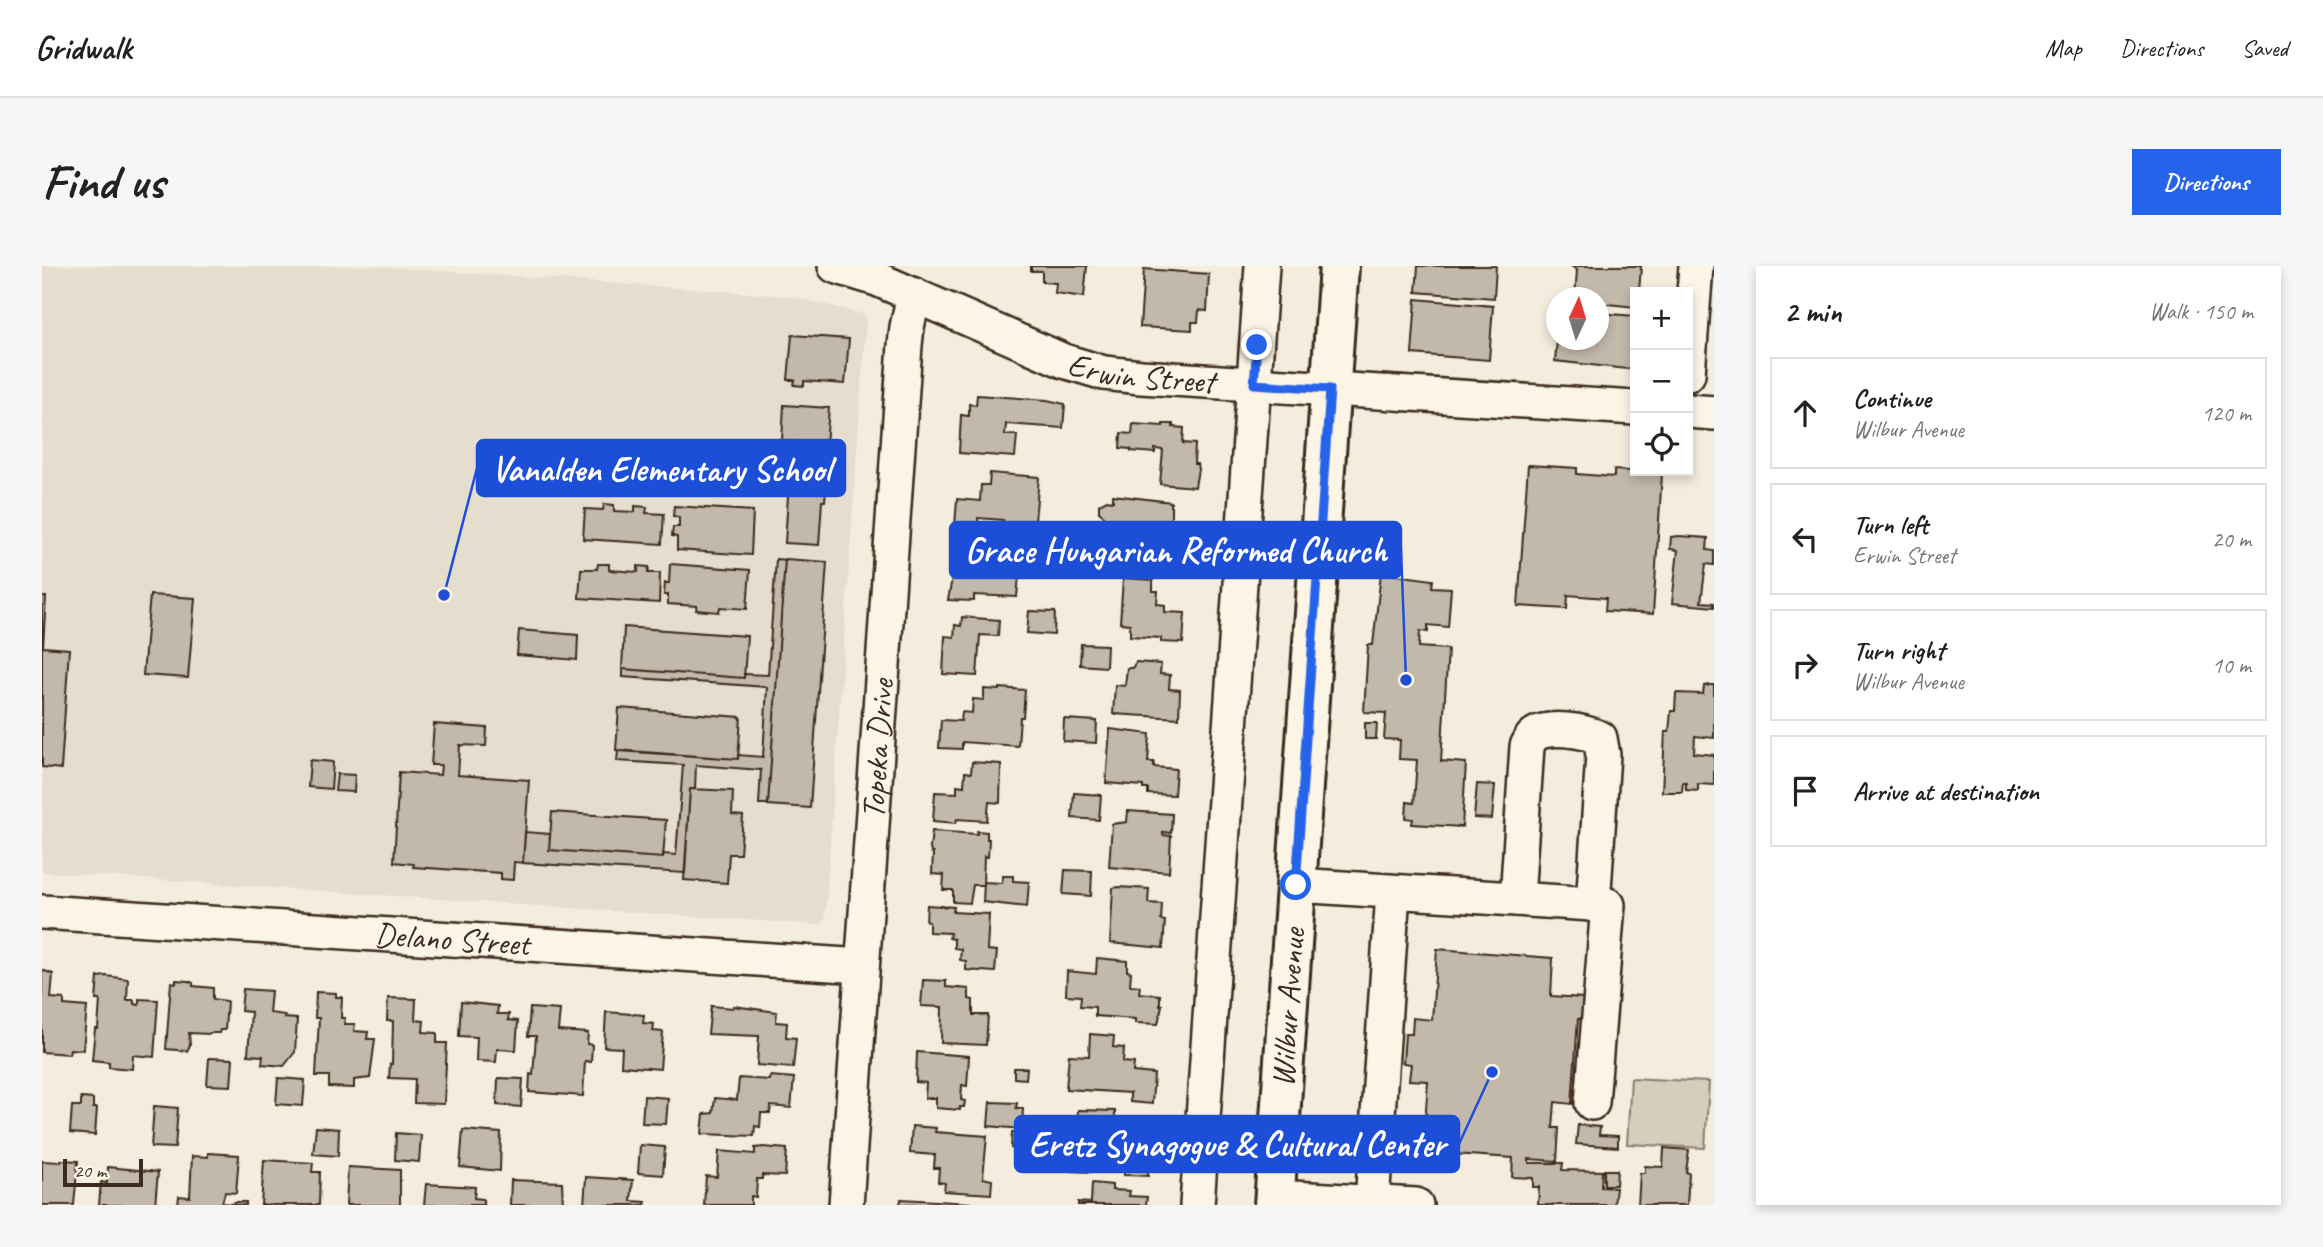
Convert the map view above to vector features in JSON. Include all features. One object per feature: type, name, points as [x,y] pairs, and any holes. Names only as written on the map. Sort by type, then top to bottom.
[{"type":"main road","name":"Wilbur Avenue","points":[[1274,1201],[1339,266]]},
{"type":"street","name":"Erwin Street","points":[[835,266],[877,279],[1065,361],[1104,373],[1630,408]]},
{"type":"street","points":[[1197,1205],[1262,266]]},
{"type":"street","points":[[1690,350],[1696,266]]},
{"type":"street","name":"Topeka Drive","points":[[846,1205],[906,327],[914,295]]},
{"type":"street","points":[[1693,411],[1714,413]]},
{"type":"street","points":[[1517,899],[1527,746],[1534,736],[1546,730],[1587,732],[1600,738],[1603,755],[1594,905]]},
{"type":"street","points":[[1296,885],[1608,905],[1592,1103]]},
{"type":"street","points":[[1372,1202],[1393,892]]},
{"type":"street","name":"Delano Street","points":[[42,912],[862,966]]},
{"type":"street","points":[[1274,1201],[1416,1205]]},
{"type":"shaded area","points":[[42,266],[370,266],[790,296],[863,314],[866,319],[825,920],[820,925],[42,872]]},
{"type":"shaded area","points":[[1631,1078],[1709,1082],[1705,1148],[1627,1144]]},
{"type":"building","points":[[1031,266],[1087,266],[1084,297],[1055,293],[1056,283],[1042,282],[1042,271],[1031,271]]},
{"type":"building","points":[[1418,266],[1496,266],[1494,298],[1416,292]]},
{"type":"building","points":[[1571,266],[1641,266],[1639,287],[1630,287],[1630,306],[1609,304],[1609,287],[1576,287],[1577,270]]},
{"type":"building","points":[[1144,269],[1209,274],[1207,311],[1199,310],[1198,322],[1192,322],[1192,330],[1140,327]]},
{"type":"building","points":[[1416,299],[1493,306],[1489,360],[1412,354]]},
{"type":"building","points":[[1609,314],[1630,316],[1630,368],[1555,361],[1556,350],[1609,350]]},
{"type":"building","points":[[792,335],[849,339],[845,384],[804,381],[804,386],[794,385],[795,380],[788,380]]},
{"type":"building","points":[[977,395],[1047,400],[1065,404],[1063,428],[1006,424],[1005,435],[1017,435],[1015,457],[959,453],[961,415],[969,416],[969,404],[976,405]]},
{"type":"building","points":[[784,405],[829,408],[826,444],[782,441]]},
{"type":"building","points":[[1133,424],[1173,424],[1173,427],[1184,428],[1183,443],[1195,444],[1194,464],[1197,464],[1198,469],[1195,487],[1160,484],[1163,450],[1155,449],[1155,453],[1120,448],[1121,433],[1132,434]]},
{"type":"building","points":[[791,449],[825,451],[823,490],[826,490],[825,501],[822,501],[819,545],[785,543]]},
{"type":"building","points":[[1528,465],[1577,468],[1577,474],[1614,477],[1614,470],[1630,471],[1630,476],[1662,476],[1653,614],[1605,611],[1606,598],[1568,595],[1567,609],[1518,606]]},
{"type":"building","points":[[990,473],[1039,477],[1034,532],[1002,529],[1003,520],[978,518],[978,528],[955,526],[957,499],[980,501],[981,485],[989,485]]},
{"type":"building","points":[[1113,495],[1171,502],[1171,530],[1168,530],[1168,538],[1192,540],[1190,567],[1167,566],[1167,569],[1161,569],[1161,562],[1101,560],[1104,516],[1099,512],[1099,504],[1107,500],[1113,501]]},
{"type":"building","points":[[604,504],[614,505],[614,511],[635,512],[635,506],[647,507],[646,513],[664,514],[662,544],[583,539],[585,509],[603,510]]},
{"type":"building","points":[[674,506],[753,511],[751,555],[677,550],[677,537],[672,536],[673,527],[679,527],[679,517],[673,516]]},
{"type":"building","points":[[1671,537],[1708,538],[1707,550],[1714,551],[1714,565],[1706,564],[1701,602],[1714,603],[1714,607],[1672,603],[1678,550],[1670,549]]},
{"type":"building","points":[[986,541],[1022,543],[1017,597],[974,595],[974,601],[948,600],[953,573],[975,574],[975,571],[981,571],[982,554],[986,554]]},
{"type":"building","points":[[776,559],[785,560],[768,804],[759,804],[761,770],[696,765],[695,789],[690,789],[685,873],[523,863],[525,832],[550,834],[549,850],[663,858],[663,854],[676,855],[683,765],[617,761],[618,751],[738,759],[738,755],[763,757],[767,687],[623,677],[623,669],[744,678],[744,674],[768,675]]},
{"type":"building","points":[[785,559],[827,562],[810,808],[768,805]]},
{"type":"building","points":[[598,564],[609,564],[609,570],[638,572],[638,566],[649,567],[648,573],[660,573],[659,603],[579,598],[581,569],[597,569]]},
{"type":"building","points":[[670,564],[750,570],[747,609],[720,607],[719,612],[696,610],[697,606],[668,604],[668,595],[664,595],[665,583],[669,583]]},
{"type":"building","points":[[1381,573],[1433,580],[1432,587],[1451,588],[1448,627],[1428,625],[1428,632],[1420,631],[1419,647],[1448,649],[1441,761],[1466,763],[1462,827],[1412,824],[1413,819],[1406,818],[1407,802],[1414,803],[1417,760],[1399,759],[1400,740],[1384,739],[1386,713],[1364,712],[1368,645],[1373,645]]},
{"type":"building","points":[[1123,578],[1153,580],[1153,591],[1158,591],[1157,604],[1165,605],[1165,612],[1185,613],[1183,643],[1130,636],[1130,624],[1120,623]]},
{"type":"building","points":[[150,595],[195,598],[188,678],[143,675]]},
{"type":"building","points":[[42,597],[46,597],[43,647],[69,649],[61,769],[42,767]]},
{"type":"building","points":[[1029,611],[1055,612],[1054,635],[1027,633]]},
{"type":"building","points":[[962,617],[999,620],[998,636],[980,635],[977,676],[943,674],[945,636],[954,637],[955,625],[961,626]]},
{"type":"building","points":[[624,627],[747,636],[744,678],[622,669]]},
{"type":"building","points":[[519,630],[578,635],[577,660],[517,655]]},
{"type":"building","points":[[1081,644],[1107,645],[1106,667],[1080,665]]},
{"type":"building","points":[[1136,662],[1161,664],[1160,674],[1170,675],[1169,689],[1180,690],[1179,718],[1113,714],[1115,685],[1125,686],[1127,668],[1132,668]]},
{"type":"building","points":[[1714,685],[1714,738],[1695,736],[1694,753],[1714,755],[1714,785],[1698,784],[1698,791],[1686,790],[1686,782],[1683,782],[1682,792],[1662,792],[1665,732],[1669,732],[1671,711],[1675,711],[1676,693],[1703,694],[1704,686]]},
{"type":"building","points":[[984,689],[1025,690],[1018,746],[962,742],[962,749],[939,748],[941,720],[961,721],[962,712],[972,713],[973,699],[984,700]]},
{"type":"building","points":[[619,708],[741,717],[738,759],[616,750]]},
{"type":"building","points":[[1064,719],[1097,721],[1096,743],[1063,741]]},
{"type":"building","points":[[1365,723],[1377,723],[1376,739],[1365,739]]},
{"type":"building","points":[[434,724],[487,728],[486,746],[460,745],[458,775],[529,780],[523,863],[514,862],[513,880],[501,879],[501,873],[413,867],[414,864],[394,862],[399,772],[440,775],[441,765],[431,765]]},
{"type":"building","points":[[1110,729],[1150,734],[1148,762],[1154,762],[1154,767],[1176,769],[1174,795],[1148,794],[1148,789],[1143,789],[1143,786],[1106,783]]},
{"type":"building","points":[[310,760],[333,762],[331,789],[308,787]]},
{"type":"building","points":[[972,762],[1001,764],[1000,803],[989,802],[987,821],[933,821],[935,792],[957,793],[957,785],[964,786],[965,772],[971,773]]},
{"type":"building","points":[[337,774],[355,775],[354,792],[335,791]]},
{"type":"building","points":[[1477,784],[1495,785],[1492,819],[1474,818]]},
{"type":"building","points":[[690,789],[733,791],[732,815],[743,816],[740,854],[729,854],[727,883],[684,880]]},
{"type":"building","points":[[1074,793],[1101,795],[1099,820],[1072,818]]},
{"type":"building","points":[[1128,811],[1172,814],[1171,833],[1163,832],[1163,835],[1171,836],[1169,872],[1109,867],[1112,824],[1127,822]]},
{"type":"building","points":[[552,812],[666,820],[663,858],[549,850]]},
{"type":"building","points":[[932,831],[977,834],[977,831],[987,832],[988,857],[984,856],[983,885],[973,885],[970,903],[953,902],[953,890],[943,890],[944,875],[932,874]]},
{"type":"building","points":[[1065,870],[1092,871],[1091,896],[1063,894]]},
{"type":"building","points":[[1003,876],[1013,876],[1013,881],[1029,882],[1027,907],[983,902],[984,882],[1002,883]]},
{"type":"building","points":[[1113,888],[1149,889],[1148,903],[1162,904],[1161,920],[1165,921],[1163,948],[1110,943]]},
{"type":"building","points":[[927,905],[954,907],[953,912],[989,914],[987,950],[997,951],[995,972],[966,970],[966,961],[960,960],[961,949],[954,948],[954,939],[949,938],[950,933],[929,932],[929,922],[926,921]]},
{"type":"building","points":[[1437,949],[1553,958],[1551,996],[1584,998],[1582,1019],[1578,1019],[1572,1104],[1555,1102],[1553,1128],[1559,1128],[1557,1161],[1529,1159],[1529,1163],[1563,1163],[1562,1170],[1602,1171],[1601,1187],[1616,1188],[1614,1205],[1538,1205],[1539,1187],[1533,1187],[1533,1178],[1512,1177],[1513,1158],[1423,1152],[1428,1081],[1409,1080],[1411,1064],[1403,1063],[1405,1034],[1412,1034],[1413,1018],[1432,1020]]},
{"type":"building","points":[[1097,958],[1127,961],[1127,971],[1131,972],[1130,985],[1140,986],[1139,993],[1160,995],[1162,1005],[1158,1024],[1095,1016],[1095,1007],[1080,1006],[1081,996],[1066,995],[1067,971],[1096,974]]},
{"type":"building","points":[[42,970],[53,974],[51,998],[64,999],[64,1005],[87,1007],[83,1050],[70,1049],[69,1054],[42,1052]]},
{"type":"building","points":[[98,977],[128,979],[127,1000],[134,1000],[134,1004],[139,1005],[139,999],[158,1000],[154,1057],[133,1055],[132,1069],[109,1067],[109,1062],[92,1060],[95,1029],[98,1029]]},
{"type":"building","points":[[176,980],[188,981],[193,983],[193,986],[213,988],[213,999],[227,1001],[225,1030],[210,1034],[189,1033],[190,1045],[187,1051],[166,1049],[171,982],[176,983]]},
{"type":"building","points":[[923,980],[946,981],[946,987],[969,989],[969,999],[973,1000],[973,1015],[988,1015],[986,1045],[941,1043],[942,1007],[921,1006]]},
{"type":"building","points":[[243,989],[271,991],[269,1013],[297,1019],[295,1052],[284,1066],[262,1064],[263,1056],[248,1055],[251,1012],[241,1011]]},
{"type":"building","points":[[316,992],[336,993],[336,997],[342,997],[341,1018],[345,1018],[344,1024],[355,1024],[354,1031],[368,1032],[367,1039],[375,1039],[370,1078],[354,1080],[354,1088],[329,1087],[329,1076],[316,1076],[319,1018],[315,1018]]},
{"type":"building","points":[[388,998],[416,999],[415,1020],[424,1021],[423,1032],[437,1033],[437,1043],[447,1043],[444,1104],[414,1103],[415,1079],[389,1078],[393,1021],[387,1021]]},
{"type":"building","points":[[461,1002],[498,1006],[497,1014],[509,1014],[508,1020],[518,1021],[516,1050],[497,1049],[496,1062],[476,1061],[477,1037],[459,1036]]},
{"type":"building","points":[[711,1006],[777,1012],[776,1022],[787,1023],[786,1037],[796,1038],[793,1068],[757,1065],[759,1036],[708,1034]]},
{"type":"building","points":[[530,1008],[560,1010],[558,1031],[588,1033],[587,1044],[592,1045],[591,1062],[585,1061],[583,1096],[529,1092],[536,1036],[528,1036]]},
{"type":"building","points":[[606,1012],[644,1015],[643,1023],[654,1024],[653,1031],[663,1032],[660,1069],[621,1066],[622,1048],[604,1047]]},
{"type":"building","points":[[1090,1034],[1114,1036],[1113,1047],[1124,1048],[1123,1062],[1134,1063],[1133,1072],[1154,1074],[1152,1104],[1130,1102],[1130,1093],[1066,1089],[1069,1055],[1089,1056]]},
{"type":"building","points":[[917,1052],[969,1056],[967,1086],[962,1085],[961,1100],[965,1101],[964,1107],[960,1107],[960,1110],[936,1108],[936,1098],[925,1098],[926,1083],[916,1082]]},
{"type":"building","points":[[209,1058],[233,1059],[231,1086],[207,1085]]},
{"type":"building","points":[[1014,1068],[1027,1068],[1026,1079],[1014,1078]]},
{"type":"building","points":[[770,1076],[794,1078],[791,1108],[771,1106],[770,1113],[761,1113],[760,1127],[755,1126],[754,1136],[702,1134],[704,1114],[713,1113],[715,1098],[737,1100],[739,1078],[769,1080]]},
{"type":"building","points":[[278,1078],[305,1080],[303,1106],[276,1104]]},
{"type":"building","points":[[498,1078],[523,1079],[521,1107],[497,1105]]},
{"type":"building","points":[[644,1096],[668,1098],[666,1124],[642,1123]]},
{"type":"building","points":[[81,1098],[93,1099],[93,1108],[97,1108],[95,1135],[70,1133],[72,1106],[81,1106]]},
{"type":"building","points":[[990,1102],[1017,1103],[1016,1108],[1023,1108],[1022,1129],[988,1126]]},
{"type":"building","points":[[154,1106],[178,1108],[175,1148],[151,1147]]},
{"type":"building","points":[[1078,1110],[1115,1111],[1115,1121],[1121,1121],[1120,1135],[1126,1135],[1126,1148],[1149,1149],[1151,1170],[1148,1170],[1148,1176],[1124,1175],[1124,1169],[1092,1168],[1092,1172],[1072,1171],[1074,1124],[1077,1124]]},
{"type":"building","points":[[1578,1125],[1600,1127],[1599,1135],[1618,1136],[1618,1147],[1576,1144]]},
{"type":"building","points":[[912,1126],[936,1128],[935,1132],[987,1136],[983,1178],[992,1180],[991,1194],[944,1191],[945,1183],[938,1182],[939,1168],[934,1168],[935,1155],[910,1153]]},
{"type":"building","points":[[316,1127],[339,1129],[338,1156],[313,1154]]},
{"type":"building","points":[[463,1130],[501,1133],[500,1171],[460,1167]]},
{"type":"building","points":[[1012,1132],[1026,1133],[1025,1149],[1011,1148]]},
{"type":"building","points":[[396,1133],[421,1135],[419,1162],[395,1160]]},
{"type":"building","points":[[640,1145],[665,1147],[663,1175],[638,1173]]},
{"type":"building","points":[[755,1148],[787,1149],[785,1176],[762,1175],[762,1179],[757,1179],[756,1197],[751,1196],[751,1205],[704,1205],[706,1176],[717,1177],[719,1151],[755,1154]]},
{"type":"building","points":[[1664,1148],[1689,1150],[1686,1172],[1689,1173],[1687,1205],[1638,1205],[1640,1173],[1645,1173],[1645,1166],[1663,1167]]},
{"type":"building","points":[[208,1153],[239,1155],[236,1193],[225,1192],[222,1203],[246,1202],[246,1205],[178,1205],[179,1196],[190,1197],[192,1156],[208,1157]]},
{"type":"building","points":[[264,1160],[313,1163],[312,1172],[320,1172],[319,1205],[261,1205]]},
{"type":"building","points":[[42,1161],[78,1161],[74,1205],[42,1205]]},
{"type":"building","points":[[108,1167],[158,1172],[155,1205],[99,1205],[101,1182],[107,1183]]},
{"type":"building","points":[[348,1167],[400,1170],[400,1205],[346,1205]]},
{"type":"building","points":[[1604,1170],[1617,1170],[1616,1185],[1604,1185]]},
{"type":"building","points":[[586,1177],[633,1180],[631,1201],[646,1202],[645,1205],[584,1205]]},
{"type":"building","points":[[511,1180],[562,1182],[563,1205],[510,1205]]},
{"type":"building","points":[[1092,1183],[1112,1185],[1112,1190],[1130,1191],[1129,1196],[1147,1197],[1146,1205],[1078,1205],[1078,1202],[1091,1203]]},
{"type":"building","points":[[426,1184],[475,1187],[474,1198],[483,1199],[483,1205],[424,1205]]},
{"type":"building","points":[[901,1199],[970,1203],[970,1205],[900,1205]]},
{"type":"place","name":"Vanalden Elementary School","points":[[444,595]]},
{"type":"place","name":"Grace Hungarian Reformed Church","points":[[1406,680]]},
{"type":"place","name":"Eretz Synagogue & Cultural Center","points":[[1492,1072]]},
{"type":"route","points":[[1257,345],[1254,384],[1330,389],[1296,885]]}]
